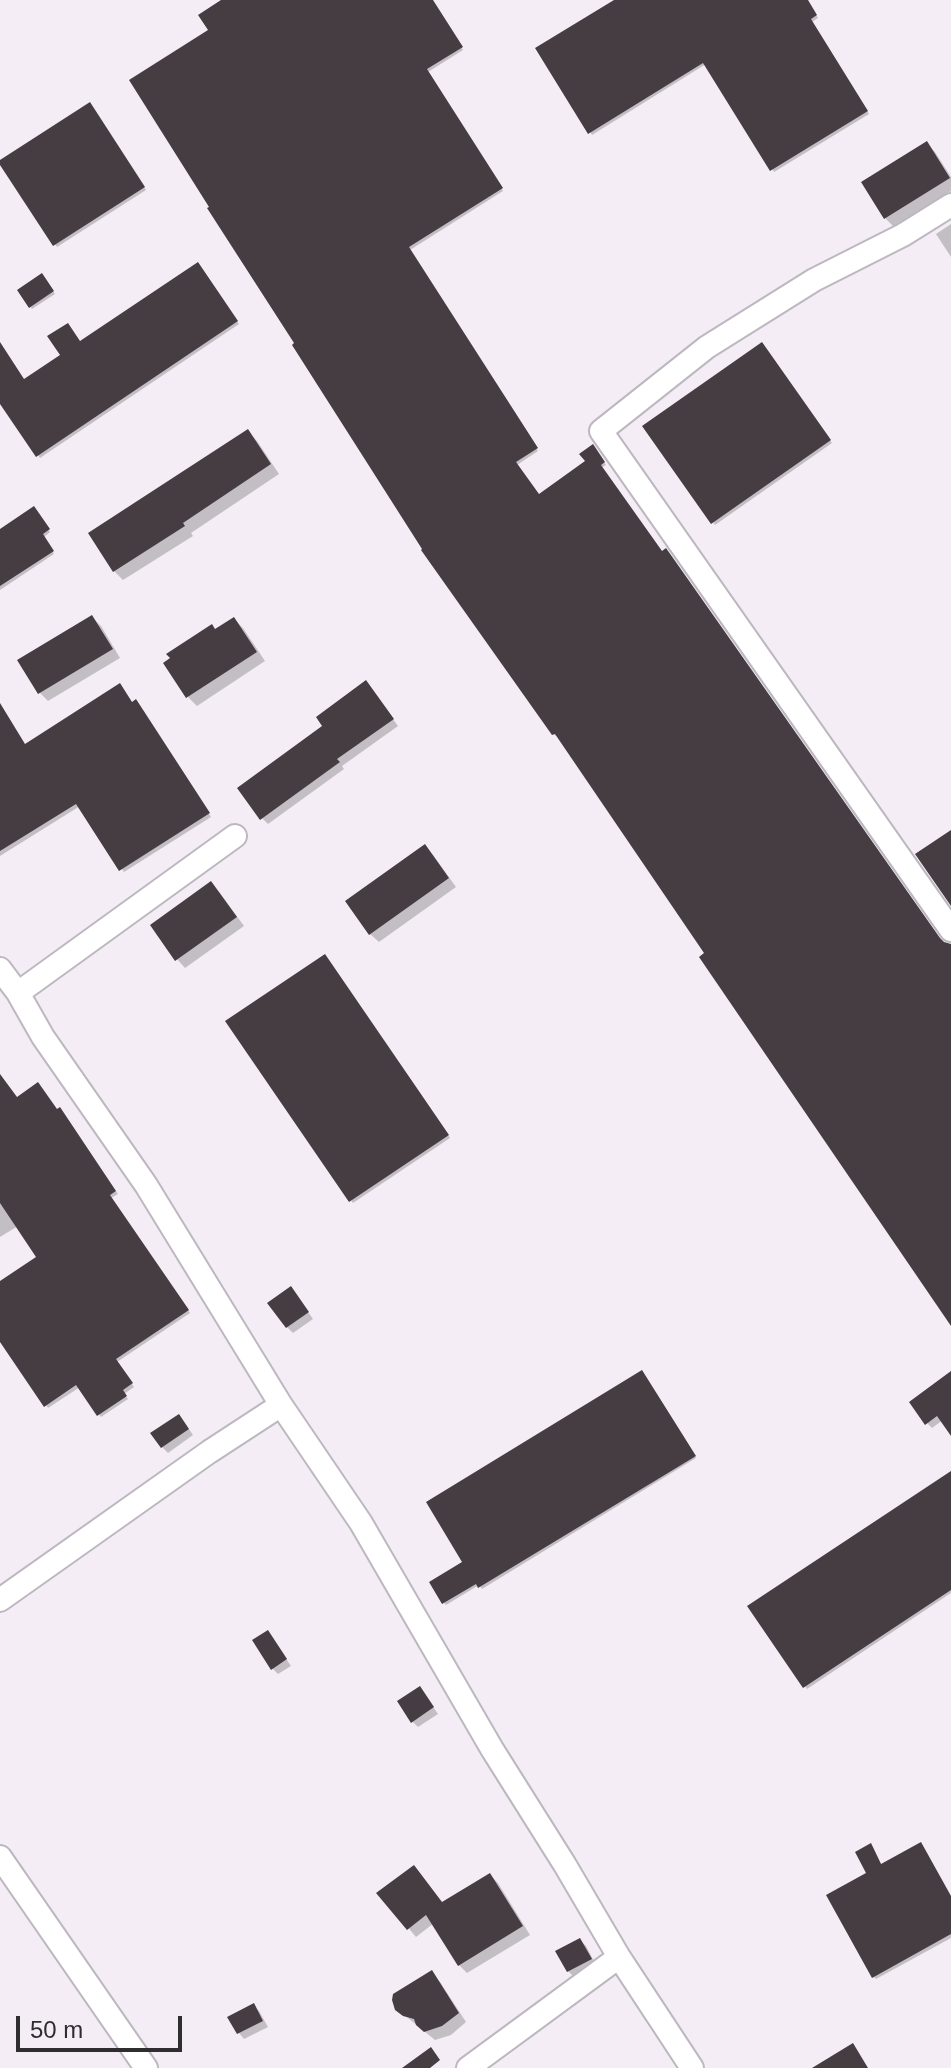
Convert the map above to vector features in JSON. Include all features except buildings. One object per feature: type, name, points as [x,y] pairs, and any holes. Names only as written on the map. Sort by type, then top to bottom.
[{"type":"street","points":[[951,205],[903,235],[814,280],[707,347],[601,431],[951,930]]},
{"type":"street","points":[[18,993],[235,836]]},
{"type":"street","points":[[0,969],[43,1037],[146,1185],[281,1405],[361,1523],[492,1749],[619,1957],[692,2068]]},
{"type":"street","points":[[0,1600],[197,1460],[281,1405]]},
{"type":"street","points":[[0,1857],[146,2068]]},
{"type":"street","points":[[468,2068],[619,1957]]}]
